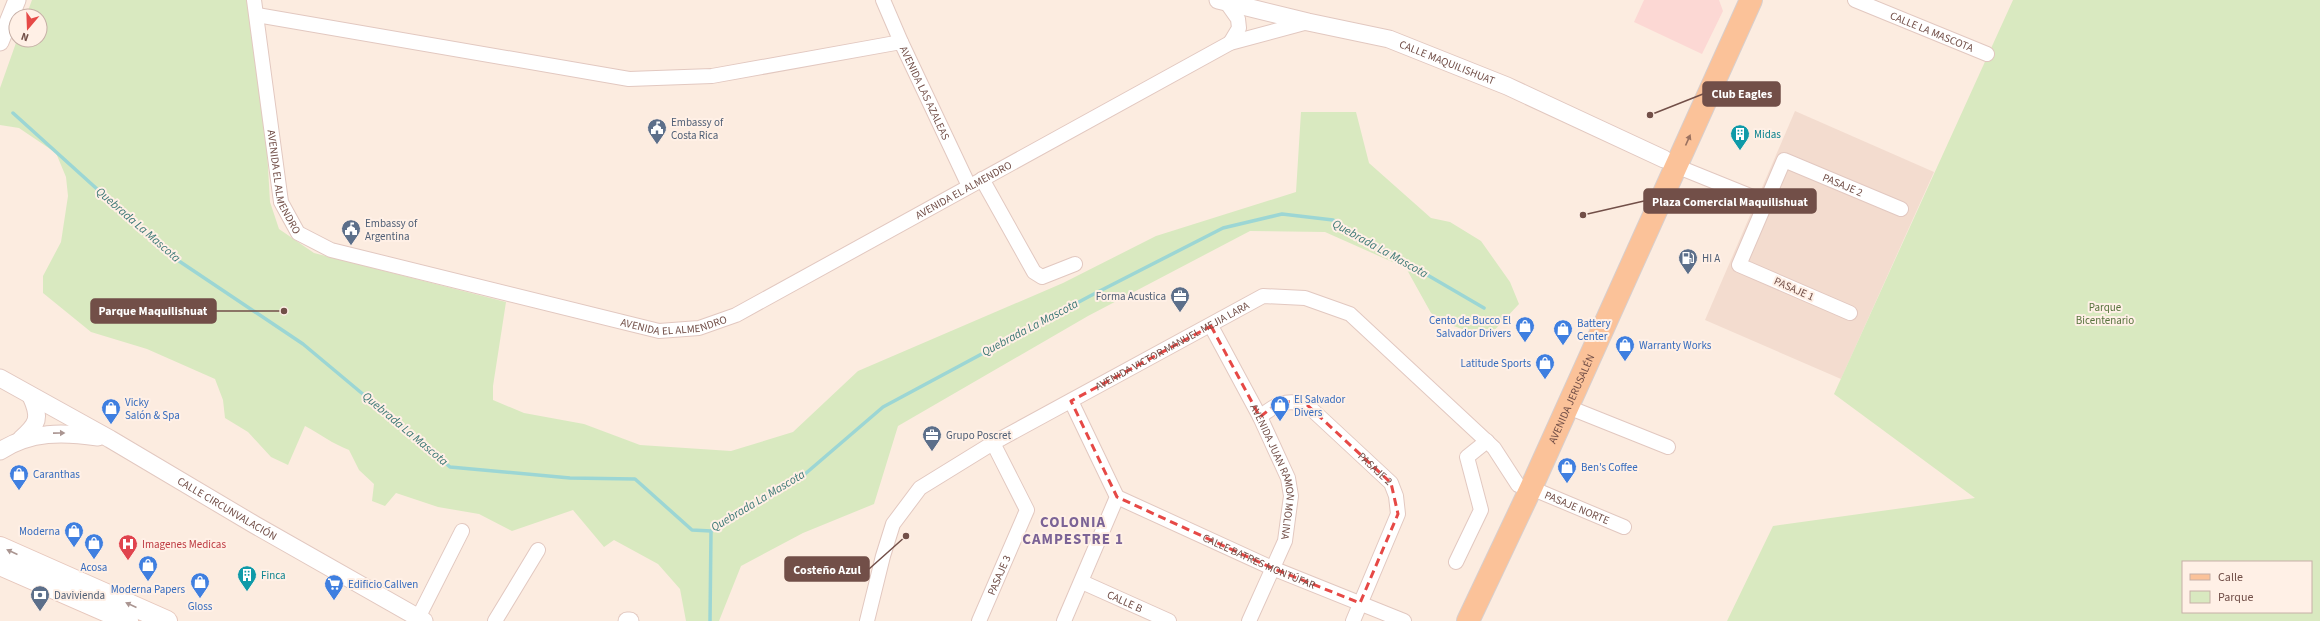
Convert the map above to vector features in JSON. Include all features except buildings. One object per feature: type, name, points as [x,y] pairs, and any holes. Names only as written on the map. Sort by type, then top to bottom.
[{"type":"main road","name":"AVENIDA JERUSALÉN","points":[[1457,621],[1525,487],[1568,407],[1738,1]]},
{"type":"main road","name":"AVENIDA JERUSALÉN","points":[[1468,621],[1525,487],[1670,163]]},
{"type":"main road","points":[[0,547],[166,621]]},
{"type":"main road","points":[[0,564],[128,621]]},
{"type":"street","points":[[0,42],[17,0]]},
{"type":"street","name":"AVENIDA EL ALMENDRO","points":[[254,0],[281,202],[298,233],[331,250],[659,331],[699,328],[736,315],[1230,43],[1308,22]]},
{"type":"street","name":"AVENIDA LAS AZALEAS","points":[[883,0],[901,42],[969,186]]},
{"type":"street","name":"CALLE LA MASCOTA","points":[[1855,0],[1987,54]]},
{"type":"street","points":[[1222,1],[1238,19],[1239,28],[1230,43]]},
{"type":"street","name":"CALLE MAQUILISHUAT","points":[[1222,1],[1308,22],[1389,39],[1452,62],[1670,163],[1765,202]]},
{"type":"street","points":[[257,15],[629,79],[712,76],[901,42]]},
{"type":"street","name":"PASAJE 2","points":[[1765,202],[1784,160],[1901,209]]},
{"type":"street","points":[[982,179],[1034,272],[1042,277],[1075,264]]},
{"type":"street","name":"PASAJE 1","points":[[1765,202],[1739,265],[1850,313]]},
{"type":"street","name":"AVENIDA VICTOR MANUEL MEJIA LARA","points":[[867,621],[891,531],[905,506],[920,488],[993,443],[1211,326],[1263,296],[1306,298],[1350,314],[1487,441],[1525,487]]},
{"type":"street","name":"AVENIDA JUAN RAMON MOLINA","points":[[1211,326],[1260,417],[1288,478],[1291,496],[1285,541],[1249,621]]},
{"type":"street","name":"CALLE CIRCUNVALACIÓN","points":[[0,378],[110,439],[421,620]]},
{"type":"street","points":[[0,451],[20,440],[32,430],[37,420],[36,408],[31,396]]},
{"type":"street","points":[[1064,621],[1082,582],[1117,497],[1071,401]]},
{"type":"street","name":"PASAJE 2","points":[[1260,417],[1276,404],[1293,401],[1306,404],[1391,483],[1396,496],[1398,514],[1353,621]]},
{"type":"street","points":[[1568,407],[1668,447]]},
{"type":"street","points":[[20,440],[43,434],[63,433],[110,439]]},
{"type":"street","points":[[1456,562],[1481,510],[1467,457],[1487,441]]},
{"type":"street","name":"PASAJE 3","points":[[979,621],[1027,510],[993,443]]},
{"type":"street","name":"PASAJE NORTE","points":[[1525,487],[1624,527]]},
{"type":"street","name":"CALLE BATRES MONTÚFAR","points":[[1117,497],[1272,568],[1404,621]]},
{"type":"street","points":[[421,620],[462,531]]},
{"type":"street","points":[[495,621],[538,550]]},
{"type":"street","name":"CALLE B","points":[[1082,582],[1169,621]]},
{"type":"highlighted area","points":[[1211,326],[1260,417],[1276,404],[1293,401],[1306,404],[1391,483],[1398,514],[1360,603],[1272,568],[1117,497],[1071,401]]},
{"type":"shaded area","points":[[1644,0],[1719,0],[1723,11],[1702,54],[1634,22]]},
{"type":"shaded area","points":[[1795,111],[1934,172],[1841,379],[1705,320]]},
{"type":"green space","points":[[32,0],[254,0],[261,46],[270,202],[279,229],[314,253],[506,302],[493,386],[493,400],[524,413],[584,424],[640,445],[731,451],[793,432],[858,371],[1063,283],[1156,236],[1296,192],[1301,112],[1356,112],[1369,163],[1431,218],[1450,222],[1481,241],[1510,282],[1519,304],[1487,338],[1448,324],[1431,313],[1406,268],[1325,232],[1250,231],[1088,316],[898,426],[874,504],[803,533],[741,566],[719,621],[686,621],[680,589],[658,564],[614,540],[604,547],[573,510],[512,531],[479,514],[438,507],[396,493],[385,506],[372,501],[374,484],[359,470],[349,450],[305,426],[288,465],[271,457],[248,432],[225,418],[223,400],[215,379],[147,349],[91,332],[43,293],[43,276],[61,242],[68,196],[66,177],[56,153],[19,128],[0,125],[0,88],[14,48],[48,48],[48,8],[29,8]]},
{"type":"green space","name":"Parque Bicentenario","points":[[2013,0],[2320,0],[2320,621],[1727,621],[1773,526],[1975,498],[1834,394]]},
{"type":"waterway","name":"Quebrada La Mascota","points":[[13,113],[170,255],[303,344],[450,467],[570,478],[635,479],[692,530],[711,531],[798,480],[883,407],[1090,296],[1223,228],[1282,214],[1333,220],[1484,308]]},
{"type":"waterway","points":[[710,621],[711,531]]},
{"type":"place","name":"Club Eagles","points":[[1650,115]]},
{"type":"place","name":"Embassy of Costa Rica","points":[[657,145]]},
{"type":"place","name":"Midas","points":[[1740,151]]},
{"type":"place","name":"Plaza Comercial Maquilishuat","points":[[1583,215]]},
{"type":"place","name":"Embassy of Argentina","points":[[351,246]]},
{"type":"place","name":"HI A","points":[[1688,275]]},
{"type":"place","name":"Parque Maquilishuat","points":[[284,311]]},
{"type":"place","name":"Forma Acustica","points":[[1180,313]]},
{"type":"place","name":"Cento de Bucco El Salvador Drivers","points":[[1525,343]]},
{"type":"place","name":"Battery Center","points":[[1563,346]]},
{"type":"place","name":"Warranty Works","points":[[1625,362]]},
{"type":"place","name":"Latitude Sports","points":[[1545,380]]},
{"type":"place","name":"El Salvador Divers","points":[[1280,422]]},
{"type":"place","name":"Vicky Salón & Spa","points":[[111,425]]},
{"type":"place","name":"Grupo Poscret","points":[[932,452]]},
{"type":"place","name":"Ben's Coffee","points":[[1567,484]]},
{"type":"place","name":"Caranthas","points":[[19,491]]},
{"type":"place","name":"Costeño Azul","points":[[906,536]]},
{"type":"place","name":"Moderna","points":[[74,548]]},
{"type":"place","name":"Acosa","points":[[94,560]]},
{"type":"place","name":"Imagenes Medicas","points":[[128,561]]},
{"type":"place","name":"Moderna Papers","points":[[148,582]]},
{"type":"place","name":"Finca","points":[[247,592]]},
{"type":"place","name":"Gloss","points":[[200,599]]},
{"type":"place","name":"Edificio Callven","points":[[334,601]]},
{"type":"place","name":"Davivienda","points":[[40,612]]},
{"type":"district","name":"COLONIA CAMPESTRE 1","points":[[1073,530]]}]
